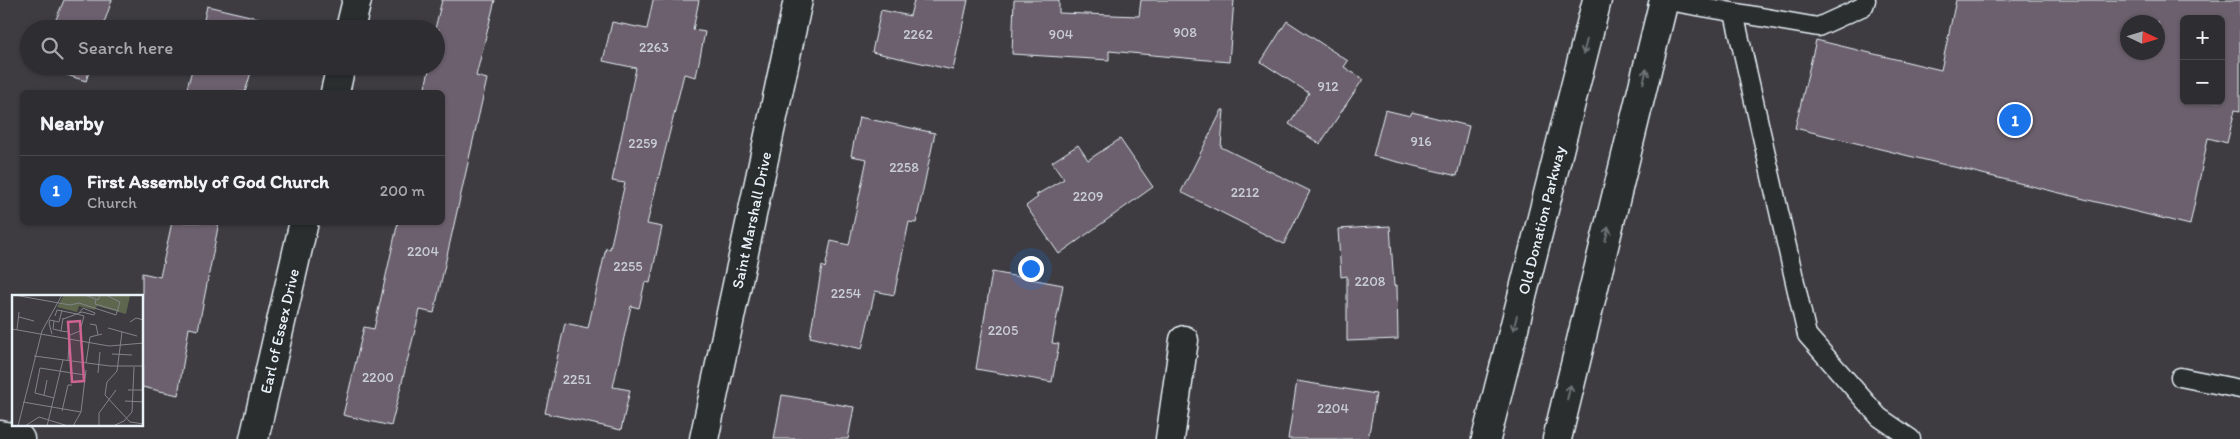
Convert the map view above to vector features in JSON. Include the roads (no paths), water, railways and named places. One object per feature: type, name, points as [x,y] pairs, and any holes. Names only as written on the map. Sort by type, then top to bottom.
[{"type":"street","points":[[352,20],[357,0]]},
{"type":"street","name":"Saint Marshall Drive","points":[[704,439],[798,0]]},
{"type":"street","name":"Old Donation Parkway","points":[[1486,439],[1597,0]]},
{"type":"street","points":[[1557,439],[1663,0]]},
{"type":"street","points":[[336,90],[340,75]]},
{"type":"street","name":"Earl of Essex Drive","points":[[254,439],[303,225]]},
{"type":"street","points":[[1170,439],[1184,340]]},
{"type":"street","points":[[0,435],[20,439]]},
{"type":"lane","points":[[1663,0],[1818,27],[1864,6],[1866,0]]},
{"type":"lane","points":[[1734,12],[1807,335],[1879,417],[1911,439]]},
{"type":"lane","points":[[2180,377],[2240,389]]},
{"type":"place","name":"First Assembly of God Church","points":[[2015,120]]}]
